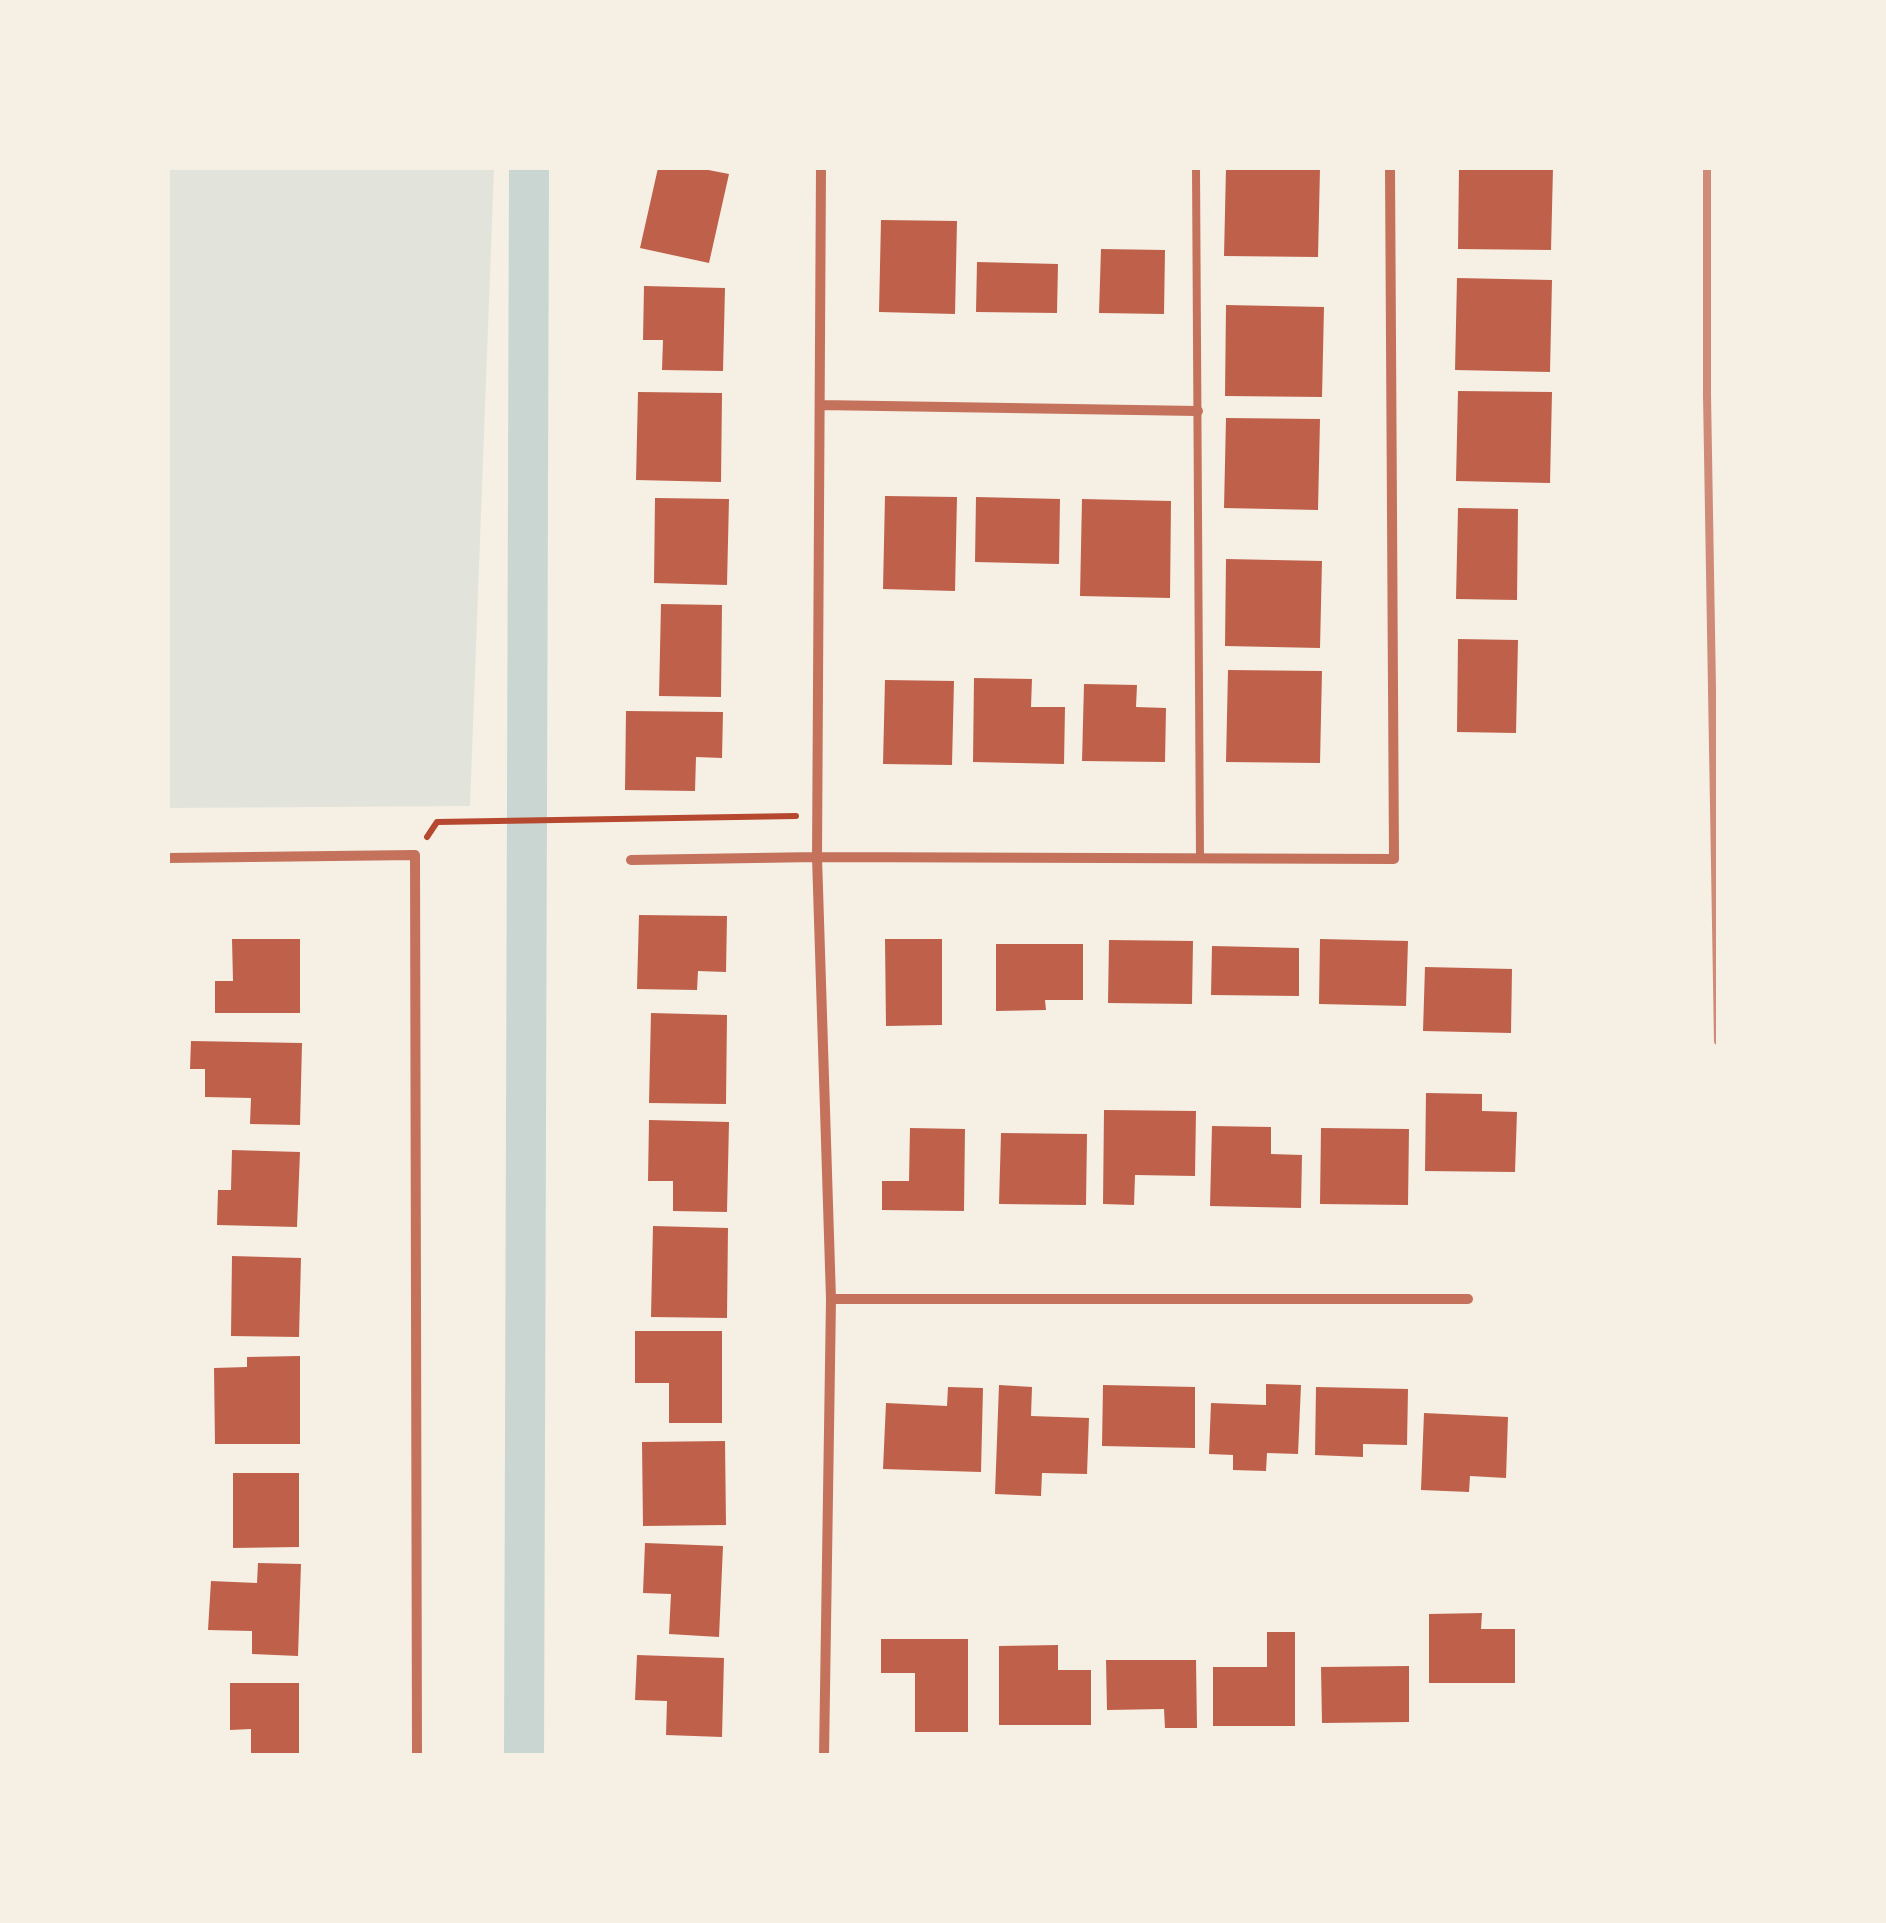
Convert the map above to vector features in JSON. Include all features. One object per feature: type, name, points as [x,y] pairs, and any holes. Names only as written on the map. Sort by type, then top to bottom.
[{"type":"street","points":[[820,168],[817,857],[832,1298],[824,1756]]},
{"type":"street","points":[[632,860],[1394,859],[1390,168]]},
{"type":"street","points":[[820,406],[1198,412]]},
{"type":"street","points":[[168,858],[415,856],[417,1756]]},
{"type":"street","points":[[832,1298],[1468,1299]]},
{"type":"lane","points":[[1196,168],[1200,858]]},
{"type":"path","points":[[455,821],[817,816]]},
{"type":"shaded area","points":[[168,168],[494,168],[470,806],[168,808]]},
{"type":"building","points":[[658,168],[698,168],[729,174],[709,263],[640,248]]},
{"type":"building","points":[[1226,168],[1320,168],[1318,257],[1224,256]]},
{"type":"building","points":[[1459,168],[1553,168],[1551,250],[1458,249]]},
{"type":"building","points":[[881,220],[957,221],[955,314],[879,312]]},
{"type":"building","points":[[1101,249],[1165,250],[1164,314],[1099,313]]},
{"type":"building","points":[[977,262],[1058,264],[1057,313],[976,312]]},
{"type":"building","points":[[1457,278],[1552,280],[1550,372],[1455,370]]},
{"type":"building","points":[[644,286],[725,288],[723,371],[662,370],[663,340],[643,340]]},
{"type":"building","points":[[1226,305],[1324,307],[1322,397],[1225,396]]},
{"type":"building","points":[[1458,391],[1552,392],[1550,483],[1456,481]]},
{"type":"building","points":[[638,392],[722,393],[721,482],[636,480]]},
{"type":"building","points":[[1226,418],[1320,419],[1318,510],[1224,508]]},
{"type":"building","points":[[885,496],[957,497],[955,591],[883,589]]},
{"type":"building","points":[[976,497],[1060,499],[1059,564],[975,562]]},
{"type":"building","points":[[655,498],[729,499],[727,585],[654,583]]},
{"type":"building","points":[[1082,499],[1171,501],[1170,598],[1080,596]]},
{"type":"building","points":[[1458,508],[1518,509],[1517,600],[1456,599]]},
{"type":"building","points":[[1226,559],[1322,561],[1320,648],[1225,646]]},
{"type":"building","points":[[661,604],[722,605],[721,697],[659,696]]},
{"type":"building","points":[[1458,639],[1518,640],[1516,733],[1457,732]]},
{"type":"building","points":[[1228,670],[1322,671],[1320,763],[1226,762]]},
{"type":"building","points":[[974,678],[1032,679],[1031,707],[1065,707],[1064,764],[973,762]]},
{"type":"building","points":[[885,680],[954,681],[952,765],[883,764]]},
{"type":"building","points":[[1084,684],[1137,685],[1136,707],[1166,708],[1165,762],[1082,761]]},
{"type":"building","points":[[626,711],[723,712],[722,758],[696,757],[695,791],[625,790]]},
{"type":"building","points":[[639,915],[727,916],[726,972],[698,971],[697,990],[637,989]]},
{"type":"building","points":[[232,939],[300,939],[300,1013],[215,1013],[215,981],[233,981]]},
{"type":"building","points":[[885,939],[942,939],[942,1025],[886,1026]]},
{"type":"building","points":[[1320,939],[1408,941],[1406,1006],[1319,1004]]},
{"type":"building","points":[[1109,940],[1193,941],[1192,1004],[1108,1003]]},
{"type":"building","points":[[996,944],[1083,944],[1083,1000],[1045,1000],[1046,1010],[996,1011]]},
{"type":"building","points":[[1212,946],[1299,948],[1299,996],[1211,995]]},
{"type":"building","points":[[1425,967],[1512,969],[1511,1033],[1423,1031]]},
{"type":"building","points":[[651,1013],[727,1015],[726,1104],[649,1103]]},
{"type":"building","points":[[191,1041],[302,1043],[300,1125],[250,1124],[251,1098],[205,1097],[205,1069],[190,1069]]},
{"type":"building","points":[[1426,1093],[1482,1094],[1482,1111],[1517,1112],[1515,1172],[1425,1171]]},
{"type":"building","points":[[1104,1110],[1196,1111],[1195,1176],[1135,1175],[1134,1205],[1103,1204]]},
{"type":"building","points":[[649,1120],[729,1122],[727,1212],[673,1211],[673,1181],[648,1181]]},
{"type":"building","points":[[1212,1126],[1271,1127],[1271,1154],[1302,1155],[1301,1208],[1210,1206]]},
{"type":"building","points":[[910,1128],[965,1129],[964,1211],[882,1210],[882,1181],[909,1181]]},
{"type":"building","points":[[1321,1128],[1409,1129],[1408,1205],[1320,1204]]},
{"type":"building","points":[[1001,1133],[1087,1134],[1086,1205],[999,1204]]},
{"type":"building","points":[[232,1150],[300,1152],[297,1227],[217,1225],[218,1190],[231,1190]]},
{"type":"building","points":[[653,1226],[728,1228],[727,1318],[651,1317]]},
{"type":"building","points":[[232,1256],[301,1258],[299,1337],[231,1336]]},
{"type":"building","points":[[635,1331],[722,1331],[722,1423],[669,1423],[669,1383],[635,1383]]},
{"type":"building","points":[[300,1356],[300,1444],[215,1444],[214,1368],[247,1367],[247,1357]]},
{"type":"building","points":[[1266,1384],[1301,1385],[1298,1454],[1267,1453],[1266,1471],[1233,1470],[1233,1455],[1209,1454],[1211,1403],[1266,1405]]},
{"type":"building","points":[[999,1385],[1032,1387],[1031,1416],[1089,1418],[1087,1474],[1042,1473],[1041,1496],[995,1494]]},
{"type":"building","points":[[1103,1385],[1195,1387],[1195,1448],[1102,1446]]},
{"type":"building","points":[[948,1387],[983,1388],[981,1472],[883,1469],[886,1403],[947,1406]]},
{"type":"building","points":[[1316,1387],[1408,1389],[1407,1445],[1363,1444],[1363,1457],[1315,1455]]},
{"type":"building","points":[[1424,1413],[1508,1417],[1506,1478],[1470,1476],[1469,1492],[1421,1490]]},
{"type":"building","points":[[725,1441],[726,1525],[643,1526],[642,1442]]},
{"type":"building","points":[[233,1473],[299,1473],[299,1547],[233,1548]]},
{"type":"building","points":[[645,1543],[723,1546],[719,1637],[669,1634],[671,1594],[643,1593]]},
{"type":"building","points":[[258,1563],[301,1564],[298,1656],[252,1654],[252,1631],[208,1630],[211,1581],[257,1583]]},
{"type":"building","points":[[1482,1613],[1481,1629],[1515,1629],[1515,1683],[1429,1683],[1429,1614]]},
{"type":"building","points":[[1267,1632],[1295,1632],[1295,1726],[1213,1726],[1213,1667],[1267,1667]]},
{"type":"building","points":[[881,1639],[968,1639],[968,1732],[915,1732],[915,1673],[881,1673]]},
{"type":"building","points":[[1058,1645],[1058,1670],[1091,1670],[1091,1725],[999,1725],[999,1646]]},
{"type":"building","points":[[637,1655],[724,1658],[722,1737],[666,1735],[667,1701],[635,1700]]},
{"type":"building","points":[[1106,1660],[1196,1660],[1197,1728],[1165,1728],[1164,1709],[1107,1710]]},
{"type":"building","points":[[1409,1666],[1409,1722],[1322,1723],[1321,1667]]},
{"type":"building","points":[[230,1683],[299,1683],[299,1755],[251,1755],[251,1729],[230,1730]]},
{"type":"waterway","points":[[524,1756],[529,168]]},
{"type":"railway","points":[[1707,168],[1718,1041]]}]
